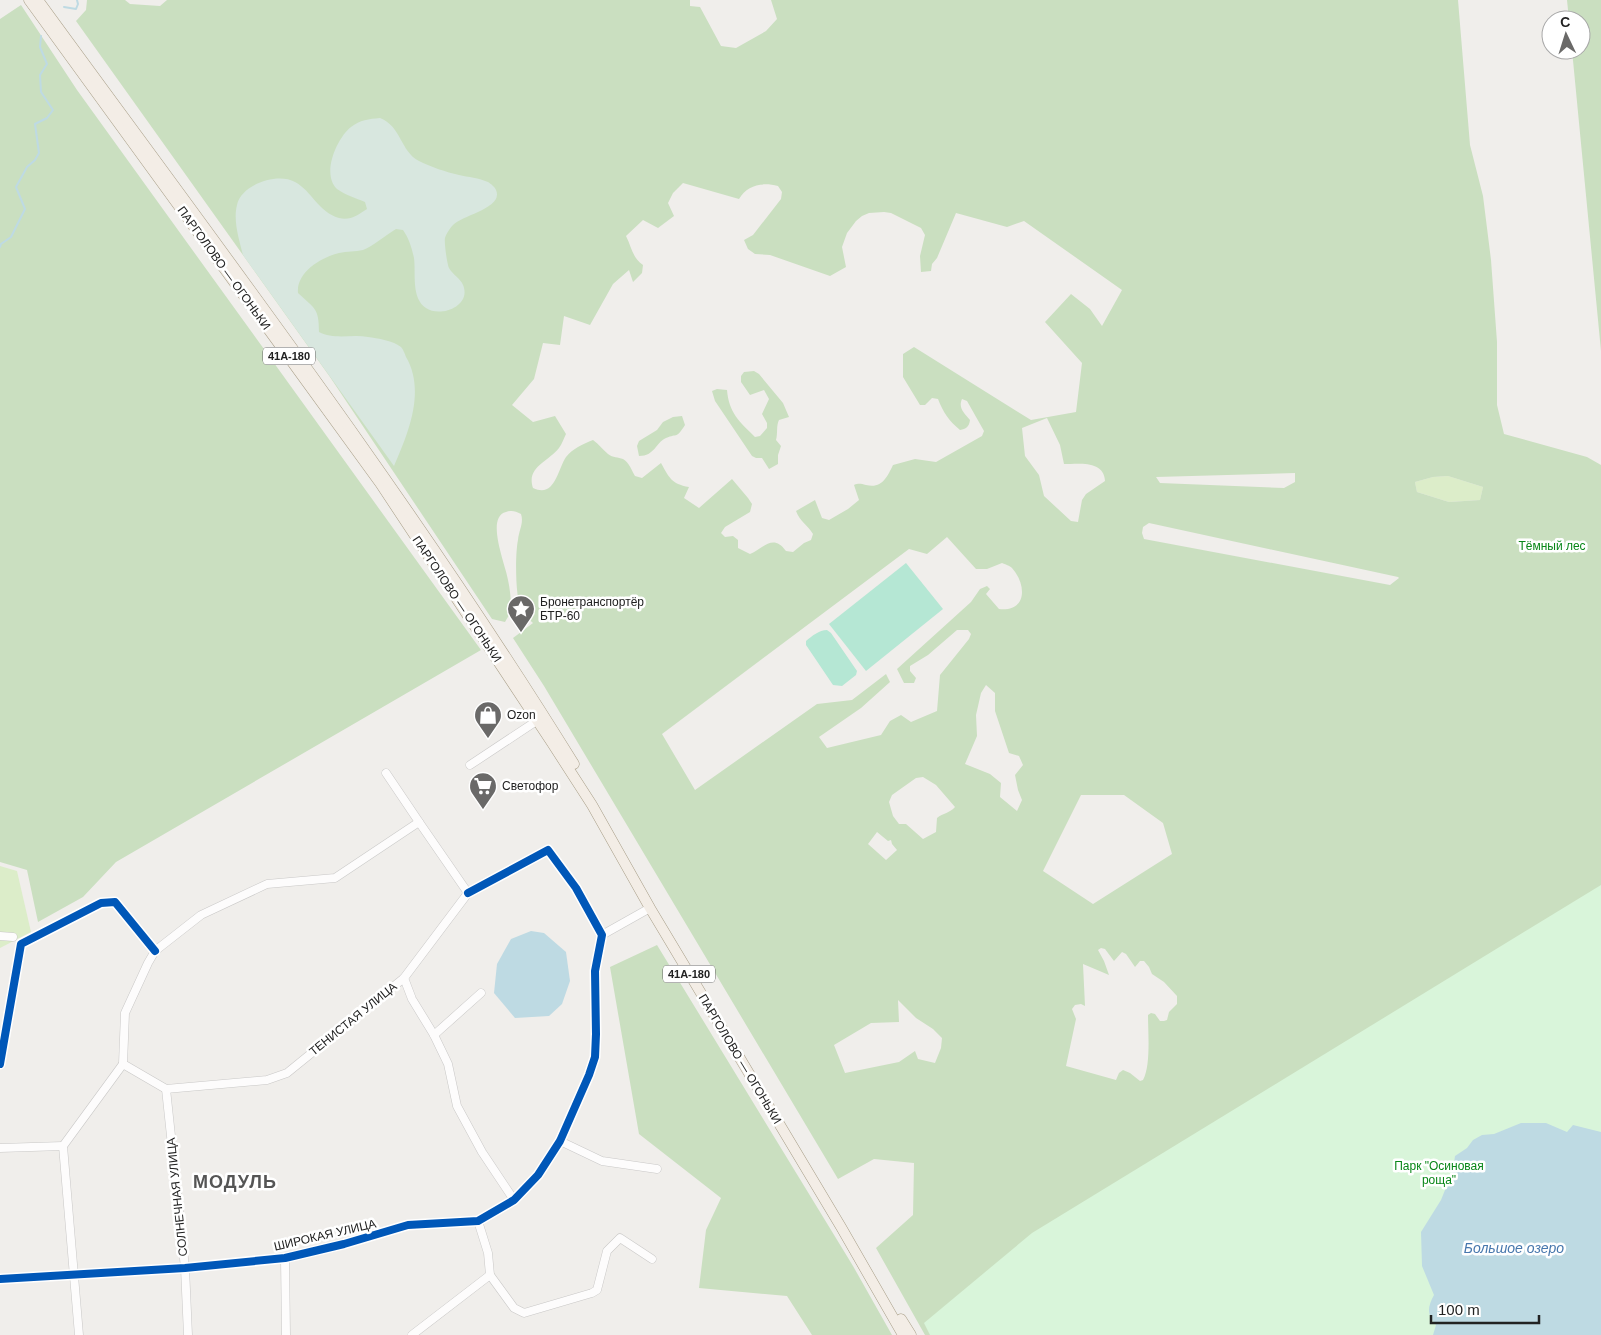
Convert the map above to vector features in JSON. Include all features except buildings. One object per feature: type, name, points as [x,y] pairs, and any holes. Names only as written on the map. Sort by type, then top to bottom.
[{"type":"main road","name":"ПАРГОЛОВО — ОГОНЬКИ","points":[[29,0],[374,475],[597,802],[843,1226]]},
{"type":"main road","name":"ПАРГОЛОВО — ОГОНЬКИ","points":[[38,0],[370,455],[488,629],[592,805],[650,908],[843,1226]]},
{"type":"main road","name":"41А-180","points":[[843,1226],[903,1335]]},
{"type":"main road","name":"41А-180","points":[[843,1226],[911,1335]]},
{"type":"street","points":[[470,765],[541,718]]},
{"type":"street","points":[[386,773],[468,893],[548,850],[576,888],[602,935],[650,908]]},
{"type":"street","points":[[79,1335],[63,1146],[123,1064],[125,1013],[155,951],[201,915],[267,884],[335,878],[419,822]]},
{"type":"street","name":"ТЕНИСТАЯ УЛИЦА","points":[[166,1089],[267,1080],[287,1073],[404,978],[468,893]]},
{"type":"street","points":[[0,1064],[21,944],[101,903],[114,902],[155,951]]},
{"type":"street","name":"ШИРОКАЯ УЛИЦА","points":[[0,1279],[185,1268],[285,1258],[344,1244],[408,1225],[478,1221],[514,1200],[538,1175],[560,1141],[589,1075],[595,1057],[595,971],[602,935]]},
{"type":"street","points":[[0,936],[13,937]]},
{"type":"street","points":[[404,978],[412,999],[434,1035],[448,1064],[457,1106],[482,1152],[514,1200]]},
{"type":"street","points":[[434,1035],[481,993]]},
{"type":"street","points":[[123,1064],[166,1089]]},
{"type":"street","name":"СОЛНЕЧНАЯ УЛИЦА","points":[[166,1089],[185,1268],[188,1335]]},
{"type":"street","points":[[560,1141],[602,1161],[657,1169]]},
{"type":"street","points":[[0,1148],[63,1146]]},
{"type":"street","points":[[478,1221],[488,1253],[490,1275],[514,1308],[524,1313],[577,1298],[597,1290],[608,1251],[620,1238],[652,1258]]},
{"type":"street","points":[[285,1258],[286,1335]]},
{"type":"street","points":[[412,1335],[490,1275]]},
{"type":"green space","name":"Тёмный лес","points":[[87,0],[125,0],[130,4],[160,6],[167,0],[690,0],[690,6],[700,7],[721,46],[736,48],[766,31],[777,19],[771,0],[1458,0],[1470,145],[1483,196],[1491,260],[1497,342],[1497,405],[1504,434],[1587,457],[1601,465],[1601,1132],[1433,1335],[925,1335],[876,1248],[913,1215],[914,1163],[874,1159],[838,1179],[544,686],[513,638],[533,623],[522,613],[518,598],[516,555],[522,524],[521,514],[514,511],[506,512],[500,516],[497,523],[498,543],[511,598],[510,612],[505,622],[492,619],[330,377],[76,21],[86,10]],"holes":[[[683,183],[739,199],[746,190],[756,186],[766,184],[778,186],[782,192],[781,199],[753,235],[744,240],[748,249],[755,254],[770,255],[830,276],[846,267],[842,247],[847,233],[856,221],[869,213],[891,213],[921,228],[925,235],[920,256],[921,272],[931,271],[932,264],[937,258],[956,213],[1007,227],[1024,221],[1122,290],[1102,326],[1090,309],[1071,294],[1045,322],[1082,363],[1076,412],[1031,420],[914,347],[903,354],[903,377],[920,405],[925,405],[932,398],[938,399],[947,416],[960,430],[967,427],[970,422],[961,405],[962,399],[967,401],[984,431],[982,436],[936,462],[915,459],[893,465],[886,478],[880,484],[872,486],[854,485],[859,500],[829,520],[822,518],[815,500],[796,511],[813,534],[811,540],[793,552],[786,551],[773,542],[750,554],[738,548],[738,540],[733,536],[725,537],[721,533],[725,527],[750,512],[752,504],[732,479],[699,508],[684,498],[689,487],[674,482],[661,463],[642,478],[635,476],[625,460],[610,455],[593,440],[568,454],[551,486],[540,490],[533,488],[532,481],[535,470],[559,448],[566,434],[555,416],[533,422],[512,405],[534,379],[543,343],[560,345],[564,316],[590,325],[613,284],[629,270],[633,282],[642,273],[643,265],[634,255],[626,236],[643,220],[658,228],[674,216],[668,203],[673,193]],[[1047,418],[1060,445],[1064,464],[1083,464],[1096,466],[1100,469],[1104,474],[1105,481],[1086,494],[1082,500],[1078,522],[1071,521],[1044,496],[1039,475],[1025,456],[1022,428]],[[1295,473],[1295,482],[1284,488],[1160,483],[1156,477]],[[1448,476],[1483,487],[1480,500],[1449,502],[1417,492],[1415,482],[1433,477]],[[1149,523],[1399,578],[1390,585],[1144,539],[1143,527]],[[947,537],[976,569],[987,569],[1002,563],[1012,568],[1017,575],[1022,589],[1022,596],[1015,606],[1008,609],[999,609],[986,594],[990,589],[987,586],[980,589],[971,602],[897,669],[904,683],[914,683],[916,678],[910,671],[910,666],[928,655],[957,630],[968,630],[971,634],[969,639],[940,675],[937,711],[911,722],[901,715],[890,721],[881,735],[827,748],[819,737],[861,708],[890,682],[886,674],[852,700],[817,704],[695,790],[662,734],[909,549],[927,554]],[[986,685],[995,693],[995,711],[1009,753],[1019,756],[1023,765],[1015,775],[1022,800],[1017,811],[1000,797],[1001,783],[990,774],[965,764],[977,736],[976,715],[981,693]],[[923,777],[936,785],[955,807],[937,818],[936,832],[923,839],[906,824],[899,824],[893,816],[889,802],[892,795],[916,778]],[[1081,795],[1124,795],[1163,823],[1172,854],[1093,904],[1043,871]],[[877,832],[888,841],[891,840],[897,850],[886,860],[868,844]],[[1101,948],[1105,949],[1114,961],[1122,952],[1126,954],[1135,967],[1140,961],[1144,961],[1152,974],[1164,982],[1177,996],[1177,1004],[1169,1012],[1167,1020],[1160,1021],[1155,1014],[1151,1013],[1148,1015],[1147,1066],[1146,1074],[1143,1080],[1140,1081],[1123,1070],[1119,1073],[1116,1080],[1066,1066],[1076,1019],[1072,1009],[1075,1005],[1081,1004],[1085,1006],[1083,964],[1109,975],[1098,950]],[[898,1000],[916,1018],[933,1029],[942,1038],[941,1048],[935,1063],[918,1059],[915,1051],[899,1062],[845,1073],[834,1045],[871,1023],[899,1022]]]},
{"type":"green space","points":[[1567,0],[1601,0],[1601,351],[1573,60],[1591,60],[1591,10],[1568,10]]},
{"type":"green space","points":[[21,5],[77,90],[481,650],[116,862],[83,897],[38,922],[27,870],[0,862],[0,19]]},
{"type":"green space","points":[[754,371],[759,374],[783,403],[789,417],[778,422],[776,440],[781,446],[778,464],[769,469],[762,458],[752,456],[715,401],[712,391],[717,389],[727,390],[730,405],[736,416],[755,437],[760,436],[767,428],[767,423],[762,414],[769,399],[764,390],[750,395],[741,382],[741,376],[744,372]]},
{"type":"green space","points":[[682,416],[685,425],[677,435],[662,440],[652,452],[639,456],[637,446],[639,441],[657,430],[663,422],[673,417]]},
{"type":"green space","points":[[1448,476],[1483,487],[1480,500],[1449,502],[1417,492],[1415,482],[1433,477]]},
{"type":"green space","points":[[906,563],[943,609],[866,671],[829,624]]},
{"type":"green space","points":[[827,630],[857,671],[856,675],[842,686],[833,685],[806,645],[806,641],[813,635]]},
{"type":"green space","points":[[0,866],[17,871],[31,932],[0,948]]},
{"type":"green space","name":"Парк \"Осиновая роща\"","points":[[1601,885],[1601,1335],[930,1335],[924,1323],[1032,1233]]},
{"type":"green space","points":[[657,945],[853,1266],[892,1335],[812,1335],[787,1296],[699,1288],[706,1230],[721,1198],[639,1134],[610,967]]},
{"type":"shaded area","points":[[380,118],[393,127],[408,151],[419,161],[444,171],[488,182],[495,189],[497,196],[494,202],[488,206],[458,221],[448,231],[446,236],[445,248],[448,266],[462,283],[465,292],[463,299],[453,308],[439,312],[432,311],[421,304],[416,292],[414,258],[409,240],[403,230],[396,229],[363,250],[339,253],[325,258],[306,272],[298,285],[298,293],[317,313],[319,332],[331,336],[362,336],[381,339],[398,345],[403,350],[412,370],[415,398],[405,440],[394,466],[243,255],[236,217],[237,205],[245,192],[261,182],[279,179],[288,179],[295,182],[326,211],[339,218],[350,218],[367,209],[365,202],[337,189],[330,175],[331,166],[336,147],[351,127],[361,121]]},
{"type":"water","points":[[531,931],[544,933],[566,952],[570,981],[562,1004],[549,1016],[515,1018],[494,993],[497,964],[511,939]]},
{"type":"water","name":"Большое озеро","points":[[1521,1123],[1546,1123],[1567,1132],[1573,1125],[1601,1132],[1601,1335],[1433,1335],[1436,1325],[1429,1311],[1434,1295],[1422,1266],[1421,1232],[1441,1200],[1453,1170],[1455,1156],[1467,1148],[1473,1140],[1482,1135],[1494,1134]]},
{"type":"waterway","points":[[64,7],[76,9],[77,0]]},
{"type":"waterway","points":[[0,247],[1,244],[11,237],[25,209],[16,187],[27,167],[35,160],[39,153],[35,124],[47,118],[53,110],[41,92],[40,75],[47,64],[40,47],[41,36]]},
{"type":"cycle path","points":[[0,1279],[185,1268],[285,1258],[344,1244],[408,1225],[478,1221],[514,1200],[538,1175],[560,1141],[595,1057],[595,971],[602,935],[576,888],[548,850],[468,893]]},
{"type":"cycle path","points":[[0,1064],[21,944],[101,903],[115,902],[155,951]]},
{"type":"place","name":"Бронетранспортёр БТР-60","points":[[521,633]]},
{"type":"place","name":"Ozon","points":[[488,739]]},
{"type":"place","name":"Светофор","points":[[483,810]]},
{"type":"district","name":"МОДУЛЬ","points":[[235,1182]]}]
